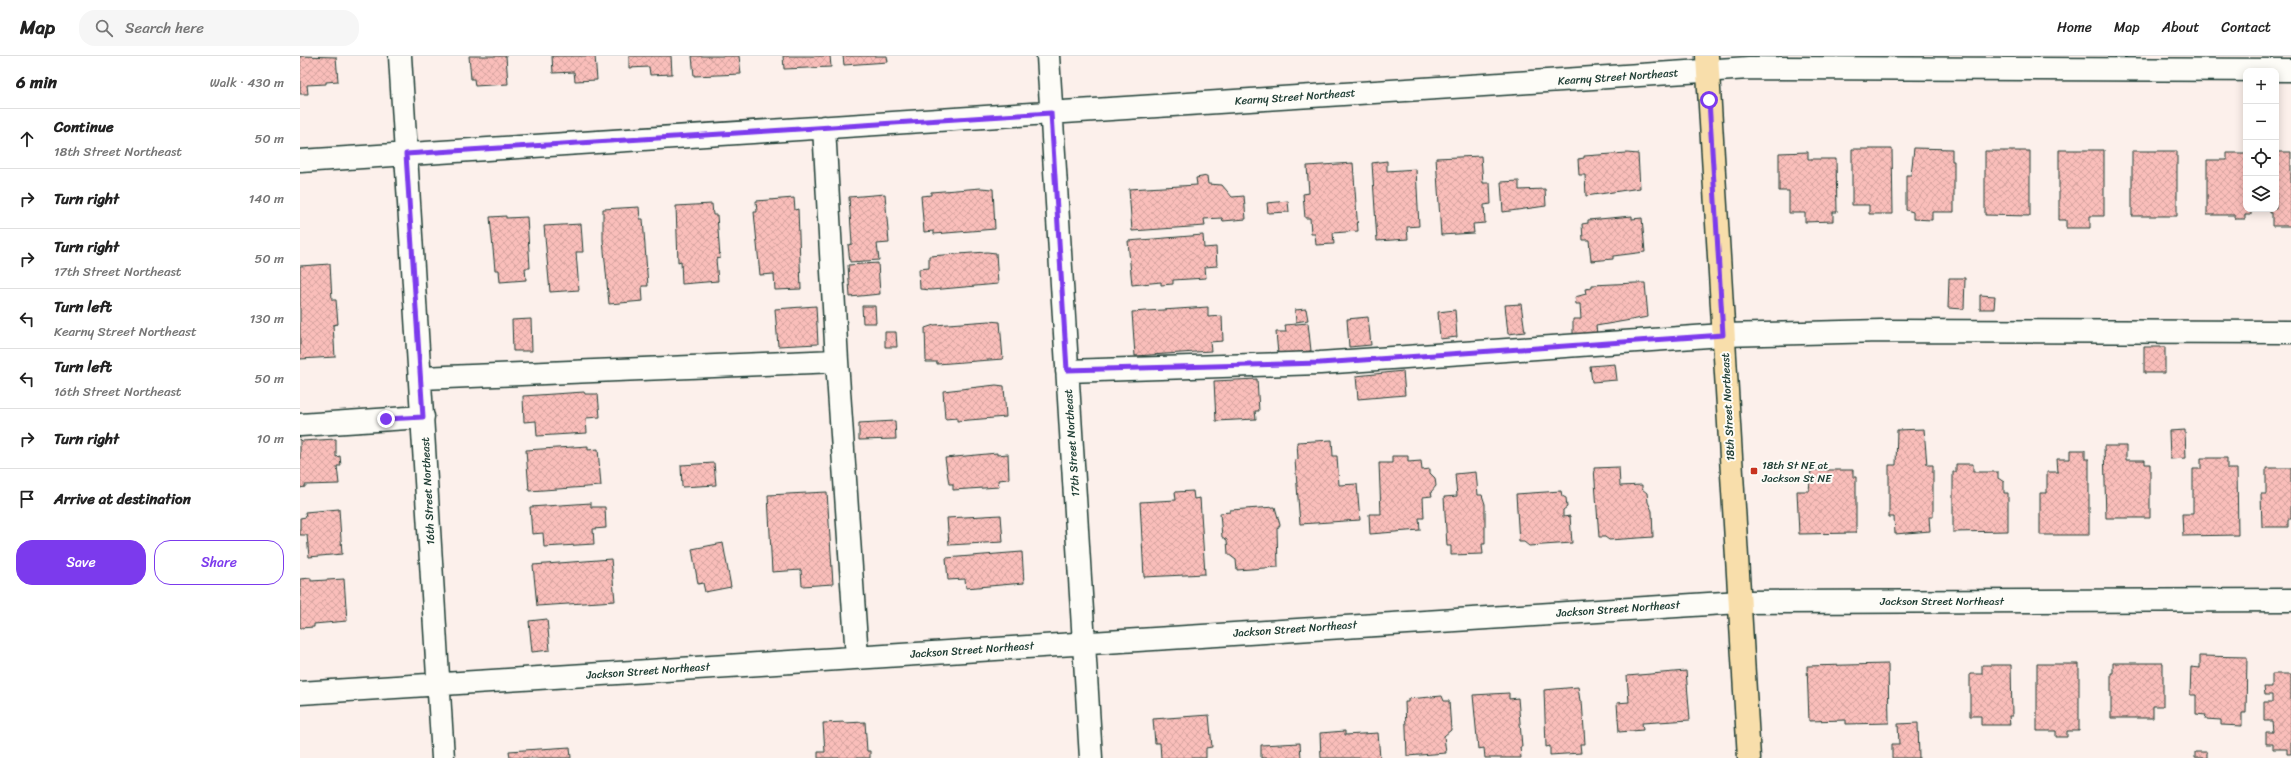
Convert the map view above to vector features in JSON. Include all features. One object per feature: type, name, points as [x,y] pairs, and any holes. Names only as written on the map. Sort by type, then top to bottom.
[{"type":"main road","name":"18th Street Northeast","points":[[1707,63],[1749,758]]},
{"type":"street","name":"16th Street Northeast","points":[[400,56],[421,378],[443,758]]},
{"type":"street","name":"17th Street Northeast","points":[[1048,56],[1091,758]]},
{"type":"street","name":"Kearny Street Northeast","points":[[300,161],[1051,113],[1707,63],[1749,68],[2291,70]]},
{"type":"street","points":[[824,127],[856,657]]},
{"type":"street","points":[[1067,370],[1320,363],[1723,335],[1881,331],[2291,332]]},
{"type":"street","points":[[421,378],[837,361]]},
{"type":"street","points":[[300,425],[423,417]]},
{"type":"street","name":"Jackson Street Northeast","points":[[300,693],[1740,602],[2291,600]]},
{"type":"building","points":[[300,56],[336,57],[338,81],[326,82],[326,84],[307,85],[308,94],[300,94]]},
{"type":"building","points":[[469,56],[506,56],[508,84],[475,86],[474,79],[471,79]]},
{"type":"building","points":[[552,56],[595,56],[597,80],[575,81],[574,72],[553,73]]},
{"type":"building","points":[[629,56],[671,56],[672,74],[650,75],[649,67],[629,68]]},
{"type":"building","points":[[692,56],[739,56],[741,74],[694,76]]},
{"type":"building","points":[[783,56],[830,56],[831,67],[784,69]]},
{"type":"building","points":[[843,56],[887,56],[888,62],[844,65]]},
{"type":"building","points":[[1914,148],[1952,149],[1952,161],[1954,161],[1954,212],[1932,212],[1932,220],[1913,219],[1913,212],[1906,210],[1906,175],[1911,175]]},
{"type":"building","points":[[1852,149],[1892,149],[1893,214],[1869,214],[1869,205],[1852,205]]},
{"type":"building","points":[[2059,150],[2104,150],[2104,216],[2090,216],[2090,228],[2066,228],[2066,220],[2059,220]]},
{"type":"building","points":[[1985,151],[2030,151],[2030,216],[1985,215]]},
{"type":"building","points":[[2132,151],[2177,151],[2177,216],[2132,216]]},
{"type":"building","points":[[1808,152],[1808,159],[1836,159],[1837,212],[1833,212],[1833,221],[1805,222],[1805,213],[1789,213],[1789,191],[1779,191],[1779,153]]},
{"type":"building","points":[[2279,152],[2291,152],[2291,226],[2272,226],[2272,213],[2270,213],[2279,212]]},
{"type":"building","points":[[1627,153],[1638,154],[1640,188],[1586,196],[1585,175],[1579,175],[1578,159],[1584,158],[1584,156]]},
{"type":"building","points":[[2227,153],[2243,153],[2243,212],[2251,212],[2251,215],[2245,215],[2245,219],[2235,219],[2235,215],[2207,215],[2207,160],[2227,160]]},
{"type":"building","points":[[1481,156],[1483,183],[1490,183],[1491,204],[1484,205],[1485,223],[1473,224],[1474,233],[1441,235],[1436,158]]},
{"type":"building","points":[[1387,161],[1387,171],[1416,169],[1419,226],[1407,227],[1408,239],[1377,241],[1372,163]]},
{"type":"building","points":[[1353,163],[1358,231],[1333,233],[1334,244],[1316,245],[1315,234],[1311,234],[1310,218],[1305,218],[1303,194],[1309,193],[1307,166]]},
{"type":"building","points":[[1207,176],[1208,184],[1222,185],[1232,197],[1244,196],[1246,219],[1223,221],[1222,218],[1204,219],[1205,226],[1132,231],[1129,189],[1197,185],[1196,178]]},
{"type":"building","points":[[1519,181],[1519,190],[1545,189],[1546,206],[1503,212],[1501,182]]},
{"type":"building","points":[[981,188],[993,189],[995,229],[934,234],[934,231],[924,232],[921,196],[931,195],[931,192]]},
{"type":"building","points":[[885,194],[889,243],[877,244],[879,260],[850,262],[848,245],[852,244],[849,197]]},
{"type":"building","points":[[794,198],[795,210],[798,209],[801,289],[775,290],[774,274],[760,275],[754,212],[757,212],[756,201]]},
{"type":"building","points":[[1288,201],[1289,212],[1268,213],[1267,203]]},
{"type":"building","points":[[712,204],[713,215],[717,215],[720,258],[716,259],[718,281],[682,284],[681,261],[678,262],[676,206]]},
{"type":"building","points":[[639,207],[640,219],[643,219],[648,286],[642,286],[643,301],[609,304],[603,240],[603,209]]},
{"type":"building","points":[[506,216],[506,218],[527,217],[530,268],[525,268],[526,280],[500,282],[499,270],[495,270],[490,217]]},
{"type":"building","points":[[1632,216],[1632,219],[1642,218],[1645,252],[1613,256],[1613,259],[1591,261],[1589,240],[1583,240],[1582,224],[1588,223],[1588,220]]},
{"type":"building","points":[[581,224],[583,252],[576,252],[579,290],[550,292],[544,226]]},
{"type":"building","points":[[1203,235],[1204,248],[1216,247],[1217,266],[1205,267],[1206,278],[1173,280],[1173,284],[1161,285],[1161,282],[1132,285],[1128,241]]},
{"type":"building","points":[[987,252],[996,253],[998,284],[931,290],[920,289],[919,269],[929,268],[929,256]]},
{"type":"building","points":[[878,263],[880,294],[850,297],[848,265]]},
{"type":"building","points":[[330,264],[332,300],[336,300],[338,324],[333,325],[335,357],[300,359],[300,266]]},
{"type":"building","points":[[1949,278],[1965,278],[1964,309],[1948,308]]},
{"type":"building","points":[[1645,283],[1648,317],[1596,326],[1597,334],[1573,336],[1573,319],[1581,319],[1580,304],[1576,304],[1575,297],[1586,294],[1585,289],[1592,288],[1592,285]]},
{"type":"building","points":[[1980,295],[1995,296],[1994,309],[1980,309]]},
{"type":"building","points":[[1521,304],[1525,332],[1508,334],[1505,305]]},
{"type":"building","points":[[816,306],[818,344],[778,346],[775,309]]},
{"type":"building","points":[[862,306],[875,306],[876,323],[863,323]]},
{"type":"building","points":[[1208,307],[1208,317],[1222,316],[1223,341],[1210,342],[1211,351],[1135,356],[1132,312]]},
{"type":"building","points":[[1306,309],[1308,320],[1296,322],[1295,310]]},
{"type":"building","points":[[1455,310],[1457,337],[1440,339],[1438,312]]},
{"type":"building","points":[[1368,317],[1371,345],[1349,347],[1347,319]]},
{"type":"building","points":[[531,319],[532,351],[513,351],[512,320]]},
{"type":"building","points":[[989,321],[1000,322],[1003,359],[937,364],[937,362],[926,362],[925,328],[934,325]]},
{"type":"building","points":[[1308,323],[1311,351],[1278,354],[1276,332],[1286,332],[1285,325]]},
{"type":"building","points":[[885,332],[896,332],[897,347],[885,347]]},
{"type":"building","points":[[2144,347],[2165,347],[2165,373],[2144,373]]},
{"type":"building","points":[[1615,364],[1617,380],[1592,382],[1590,366]]},
{"type":"building","points":[[1403,371],[1405,395],[1358,399],[1356,376]]},
{"type":"building","points":[[1257,379],[1259,411],[1255,411],[1256,419],[1216,421],[1214,381]]},
{"type":"building","points":[[996,385],[1004,386],[1006,417],[957,421],[957,418],[945,419],[943,391]]},
{"type":"building","points":[[584,392],[585,394],[598,394],[600,417],[586,418],[587,433],[537,436],[536,421],[524,422],[523,396]]},
{"type":"building","points":[[895,421],[896,439],[859,440],[859,423]]},
{"type":"building","points":[[1924,429],[1927,465],[1933,465],[1933,517],[1929,517],[1930,531],[1895,534],[1894,517],[1889,517],[1889,465],[1896,465],[1897,430]]},
{"type":"building","points":[[2185,430],[2186,458],[2170,459],[2169,431]]},
{"type":"building","points":[[300,439],[302,441],[336,439],[336,457],[340,456],[341,466],[337,466],[339,484],[305,485],[305,487],[300,488]]},
{"type":"building","points":[[1332,440],[1333,456],[1337,456],[1339,485],[1357,484],[1360,520],[1300,524],[1295,460],[1298,459],[1297,442]]},
{"type":"building","points":[[588,446],[588,450],[598,449],[601,486],[529,491],[526,450]]},
{"type":"building","points":[[2104,446],[2126,446],[2126,460],[2145,460],[2145,464],[2150,464],[2150,518],[2106,518]]},
{"type":"building","points":[[2070,450],[2085,450],[2085,459],[2089,459],[2089,535],[2040,535],[2040,493],[2047,493],[2047,472],[2058,472],[2057,459],[2070,459]]},
{"type":"building","points":[[997,453],[997,455],[1008,454],[1009,479],[998,480],[999,487],[953,490],[953,484],[949,484],[945,458]]},
{"type":"building","points":[[1392,456],[1408,456],[1408,462],[1421,461],[1422,470],[1430,469],[1430,473],[1435,478],[1436,486],[1431,492],[1432,496],[1423,497],[1424,518],[1419,518],[1420,530],[1370,534],[1369,514],[1381,514],[1379,463],[1392,463]]},
{"type":"building","points":[[2201,458],[2227,458],[2227,469],[2237,469],[2238,535],[2183,536],[2182,514],[2193,514],[2193,469],[2201,469]]},
{"type":"building","points":[[714,463],[716,485],[682,487],[681,465]]},
{"type":"building","points":[[1956,464],[1973,464],[1973,472],[1998,472],[1998,478],[2004,482],[2004,493],[2008,493],[2008,531],[1953,532],[1953,472],[1956,472]]},
{"type":"building","points":[[1619,467],[1620,486],[1642,485],[1642,489],[1647,493],[1648,502],[1652,511],[1653,537],[1609,540],[1605,537],[1599,537],[1594,468]]},
{"type":"building","points":[[2266,468],[2291,468],[2291,519],[2288,519],[2288,527],[2262,527],[2261,494],[2266,494]]},
{"type":"building","points":[[1811,470],[1853,470],[1853,477],[1856,477],[1856,533],[1799,534],[1797,491],[1809,491]]},
{"type":"building","points":[[1476,472],[1478,495],[1482,495],[1485,504],[1485,544],[1482,544],[1483,554],[1451,555],[1451,546],[1447,546],[1444,497],[1457,496],[1455,474]]},
{"type":"building","points":[[1193,491],[1194,499],[1200,498],[1205,574],[1144,577],[1140,502],[1176,500],[1175,492]]},
{"type":"building","points":[[1561,491],[1562,496],[1566,498],[1567,507],[1563,510],[1563,517],[1570,516],[1572,543],[1529,546],[1524,542],[1519,542],[1516,494]]},
{"type":"building","points":[[827,492],[833,584],[802,586],[801,570],[772,572],[768,495]]},
{"type":"building","points":[[591,503],[591,507],[605,507],[606,528],[593,529],[594,544],[544,547],[543,533],[532,534],[530,507]]},
{"type":"building","points":[[1275,507],[1280,525],[1277,529],[1278,567],[1237,570],[1236,560],[1228,554],[1227,540],[1222,537],[1220,513],[1230,512],[1230,510]]},
{"type":"building","points":[[339,509],[342,554],[309,557],[307,535],[300,535],[300,518],[306,517],[305,512]]},
{"type":"building","points":[[1001,515],[1003,542],[949,545],[947,518]]},
{"type":"building","points":[[723,543],[731,587],[705,592],[703,583],[698,584],[692,549]]},
{"type":"building","points":[[1022,552],[1024,583],[966,588],[965,579],[948,580],[946,558]]},
{"type":"building","points":[[611,559],[615,601],[537,606],[533,565]]},
{"type":"building","points":[[311,578],[311,581],[344,579],[347,621],[314,624],[314,627],[300,628],[300,579]]},
{"type":"building","points":[[547,619],[550,650],[532,652],[529,621]]},
{"type":"building","points":[[2200,656],[2247,657],[2246,713],[2242,713],[2242,726],[2221,725],[2221,720],[2205,719],[2206,715],[2196,714],[2196,695],[2190,695],[2191,667],[2200,668]]},
{"type":"building","points":[[2113,663],[2163,663],[2163,706],[2153,706],[2153,718],[2111,718],[2111,673],[2113,673]]},
{"type":"building","points":[[1888,664],[1889,723],[1846,724],[1846,720],[1809,721],[1807,666]]},
{"type":"building","points":[[2037,664],[2079,664],[2079,731],[2067,731],[2067,737],[2056,737],[2056,731],[2037,731]]},
{"type":"building","points":[[1982,665],[2011,665],[2012,716],[2009,716],[2010,725],[1981,725],[1981,716],[1970,716],[1970,674],[1982,674]]},
{"type":"building","points":[[1686,671],[1690,720],[1642,723],[1643,730],[1619,732],[1617,703],[1629,702],[1627,676]]},
{"type":"building","points":[[2272,674],[2291,674],[2291,754],[2287,754],[2287,749],[2273,749],[2273,744],[2266,744],[2266,732],[2273,732],[2272,721],[2264,721],[2264,702],[2272,702],[2272,695],[2265,695],[2264,687],[2272,687]]},
{"type":"building","points":[[1578,687],[1580,701],[1582,701],[1585,744],[1580,744],[1581,753],[1550,755],[1550,746],[1546,747],[1544,690]]},
{"type":"building","points":[[1509,693],[1509,699],[1518,698],[1522,747],[1520,747],[1521,758],[1485,758],[1484,748],[1478,749],[1473,695]]},
{"type":"building","points":[[1442,696],[1444,701],[1449,701],[1451,730],[1444,736],[1446,753],[1407,756],[1405,702],[1408,702],[1408,699]]},
{"type":"building","points":[[1209,715],[1212,747],[1206,748],[1206,758],[1161,758],[1160,743],[1155,743],[1153,719]]},
{"type":"building","points":[[865,722],[867,751],[870,751],[870,758],[818,758],[818,752],[825,752],[823,723]]},
{"type":"building","points":[[1918,723],[1919,758],[1892,758],[1892,744],[1899,744],[1898,724]]},
{"type":"building","points":[[1345,731],[1345,735],[1378,733],[1380,758],[1321,758],[1320,733]]},
{"type":"building","points":[[1300,743],[1301,758],[1261,758],[1261,745]]},
{"type":"building","points":[[570,747],[571,758],[510,758],[509,751]]},
{"type":"building","points":[[2195,752],[2207,752],[2207,758],[2195,758]]},
{"type":"place","name":"18th St NE at Jackson St NE","points":[[1754,471]]},
{"type":"route","points":[[386,419],[423,417],[406,154],[1051,113],[1052,157],[1067,370],[1320,363],[1441,353],[1723,335],[1709,100]]}]
